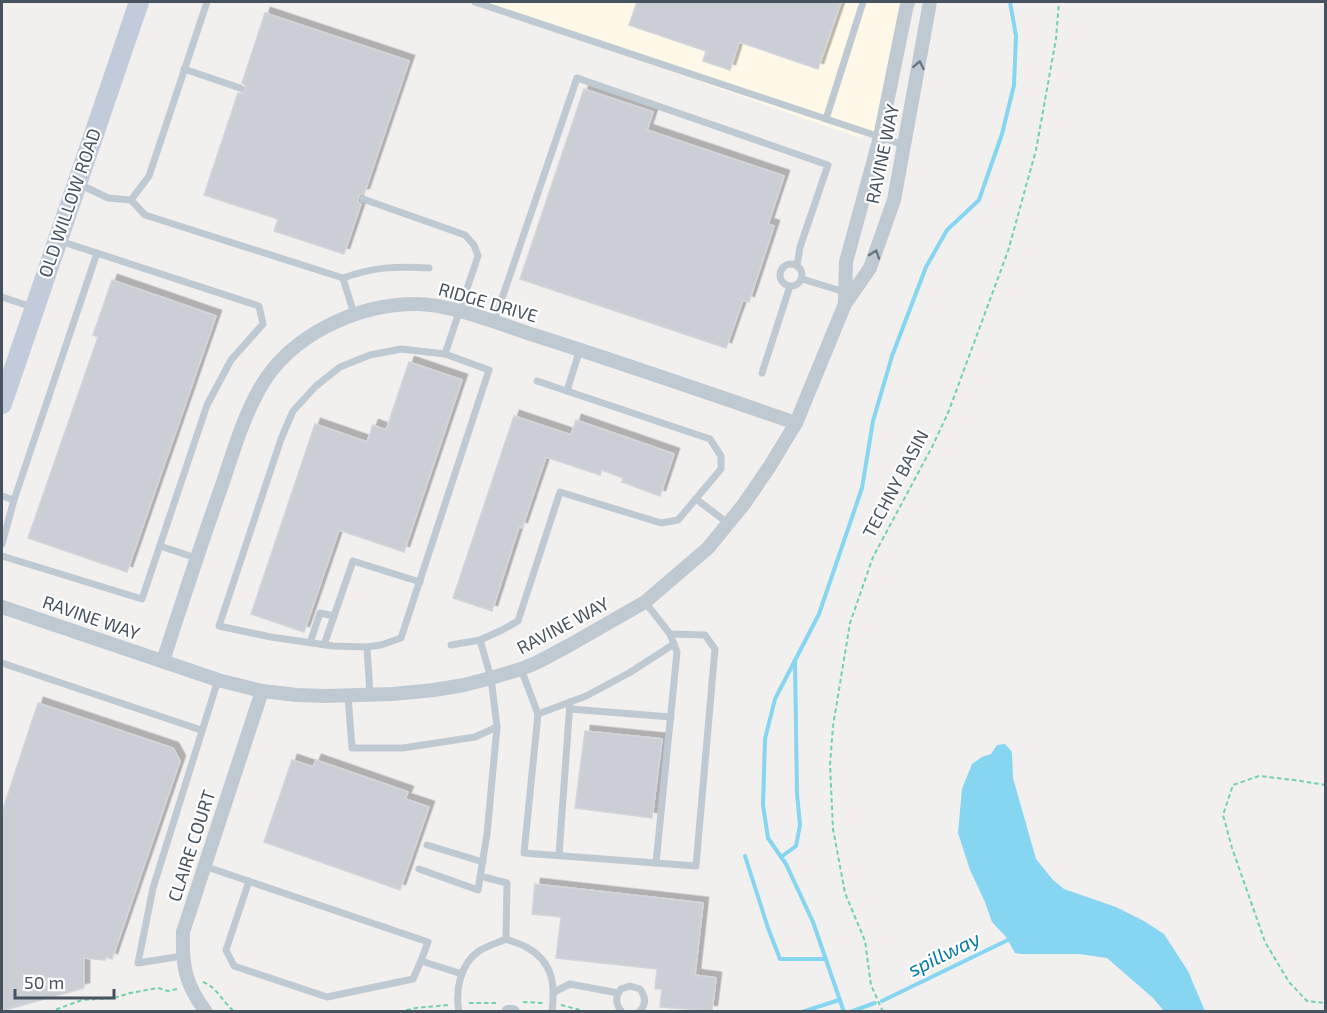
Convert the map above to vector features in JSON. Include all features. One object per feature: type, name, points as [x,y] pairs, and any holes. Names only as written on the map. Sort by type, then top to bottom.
[{"type":"street","name":"OLD WILLOW ROAD","points":[[2,404],[139,2]]},
{"type":"street","name":"RAVINE WAY","points":[[845,298],[846,262],[880,137],[908,2]]},
{"type":"street","name":"RAVINE WAY","points":[[2,607],[218,680],[262,691],[297,695],[348,696],[464,686],[521,669],[568,646],[645,602],[708,548],[729,524],[770,466],[796,423],[845,298],[870,268],[894,200],[930,2]]},
{"type":"street","name":"RIDGE DRIVE","points":[[163,661],[243,423],[261,387],[285,355],[314,333],[354,314],[380,307],[417,304],[460,311],[580,349],[796,423]]},
{"type":"street","name":"CLAIRE COURT","points":[[206,1011],[197,1000],[185,974],[182,956],[183,932],[262,691]]},
{"type":"street","points":[[508,1011],[513,1011]]},
{"type":"lane","points":[[131,200],[149,176],[207,2]]},
{"type":"lane","points":[[476,2],[904,145]]},
{"type":"lane","points":[[826,119],[863,2]]},
{"type":"lane","points":[[184,69],[240,88]]},
{"type":"lane","points":[[494,322],[577,78],[828,165],[800,247],[797,266]]},
{"type":"lane","points":[[77,182],[108,198],[131,200],[145,215],[343,278],[362,271],[396,266],[429,268]]},
{"type":"lane","points":[[363,199],[465,235],[474,245],[478,256],[445,354]]},
{"type":"lane","points":[[2,556],[142,599],[207,405],[231,360],[263,324],[259,306],[57,240]]},
{"type":"lane","points":[[2,544],[14,500],[97,253]]},
{"type":"lane","points":[[797,266],[801,269],[802,279],[795,286],[785,285],[780,277],[783,267],[797,266]]},
{"type":"lane","points":[[343,278],[354,314]]},
{"type":"lane","points":[[802,279],[845,298]]},
{"type":"lane","points":[[762,373],[790,286]]},
{"type":"lane","points":[[2,297],[34,308]]},
{"type":"lane","points":[[401,349],[445,354],[489,370],[401,638],[367,647],[324,645],[219,626],[293,411],[316,386],[340,367],[370,355],[401,349]]},
{"type":"lane","points":[[567,391],[580,349]]},
{"type":"lane","points":[[451,645],[480,640],[518,621],[560,492],[661,523],[678,520],[721,469],[721,456],[710,439],[537,381]]},
{"type":"lane","points":[[2,496],[14,500]]},
{"type":"lane","points":[[696,499],[729,524]]},
{"type":"lane","points":[[160,546],[196,558]]},
{"type":"lane","points":[[324,645],[353,561],[420,582]]},
{"type":"lane","points":[[645,602],[670,634],[677,652],[657,863]]},
{"type":"lane","points":[[310,643],[320,613],[334,616]]},
{"type":"lane","points":[[521,669],[538,714],[524,853],[696,866],[715,649],[705,636],[670,634]]},
{"type":"lane","points":[[419,869],[478,890],[487,834],[497,727],[491,678],[480,640]]},
{"type":"lane","points":[[538,714],[570,705],[629,673],[674,644]]},
{"type":"lane","points":[[367,647],[370,695]]},
{"type":"lane","points":[[2,663],[201,730]]},
{"type":"lane","points":[[182,956],[138,963],[153,888],[218,680]]},
{"type":"lane","points":[[348,696],[352,748],[403,748],[475,737],[497,727]]},
{"type":"lane","points":[[570,705],[671,717]]},
{"type":"lane","points":[[559,855],[570,705]]},
{"type":"lane","points":[[427,845],[483,862]]},
{"type":"lane","points":[[204,866],[249,881],[428,942],[413,979],[327,997],[234,966],[226,950],[249,881]]},
{"type":"lane","points":[[480,876],[507,883],[506,939]]},
{"type":"lane","points":[[458,1008],[457,1000],[464,968],[478,952],[506,939],[529,948],[543,961],[552,975],[554,992],[552,1011]]},
{"type":"lane","points":[[421,961],[462,974]]},
{"type":"lane","points":[[554,992],[570,984],[618,993]]},
{"type":"lane","points":[[621,1011],[616,1002],[618,993],[626,986],[635,986],[645,997],[640,1011]]},
{"type":"path","name":"TECHNY BASIN","points":[[883,1011],[871,985],[865,940],[845,893],[833,829],[830,765],[833,726],[850,623],[873,557],[948,413],[1008,251],[1036,150],[1056,39],[1059,2]]},
{"type":"path","points":[[1326,785],[1259,776],[1233,785],[1223,815],[1232,848],[1265,942],[1288,982],[1307,1001],[1326,1003]]},
{"type":"path","points":[[197,982],[205,982],[214,988],[235,1011]]},
{"type":"path","points":[[49,1011],[82,1000],[114,998],[158,988],[168,991],[182,988]]},
{"type":"path","points":[[399,1011],[416,1008],[458,1008]]},
{"type":"shaded area","points":[[472,2],[901,2],[874,132],[860,138]]},
{"type":"water","points":[[1005,744],[1012,752],[1013,778],[1036,859],[1053,880],[1064,889],[1116,907],[1164,934],[1188,971],[1205,1011],[1164,1011],[1153,998],[1107,958],[1079,954],[1015,953],[1006,937],[992,922],[970,870],[958,833],[962,789],[972,764],[991,754],[997,745]]},
{"type":"building","points":[[637,2],[841,2],[818,69],[739,42],[730,70],[703,61],[706,51],[629,25]]},
{"type":"building","points":[[265,13],[409,61],[364,194],[360,194],[358,198],[361,204],[344,254],[274,231],[278,219],[204,195],[238,93],[243,93],[245,89],[242,83]]},
{"type":"building","points":[[584,89],[653,112],[647,130],[784,176],[768,224],[774,226],[749,302],[743,300],[726,348],[520,279]]},
{"type":"building","points":[[112,280],[216,316],[127,572],[28,538],[98,337],[93,335]]},
{"type":"building","points":[[409,362],[462,380],[404,552],[339,530],[304,632],[251,614],[315,424],[367,442],[373,425],[386,430]]},
{"type":"building","points":[[514,416],[571,435],[576,420],[674,454],[660,496],[622,482],[623,478],[602,470],[600,475],[546,457],[522,528],[519,527],[492,611],[453,598]]},
{"type":"building","points":[[38,703],[173,748],[180,761],[112,959],[84,958],[84,988],[2,1011],[2,812]]},
{"type":"building","points":[[585,731],[662,739],[652,818],[575,808]]},
{"type":"building","points":[[292,760],[313,767],[316,760],[408,792],[405,799],[429,807],[400,890],[264,842]]},
{"type":"building","points":[[535,884],[703,903],[695,975],[716,978],[712,1011],[660,1007],[662,989],[655,989],[657,969],[556,958],[561,917],[532,914]]},
{"type":"waterway","points":[[844,1012],[813,922],[786,864],[768,838],[763,805],[765,739],[775,699],[819,614],[862,488],[873,421],[892,356],[926,267],[947,230],[979,200],[1002,134],[1014,85],[1016,36],[1010,2]]},
{"type":"waterway","points":[[781,857],[796,846],[800,825],[797,794],[795,660]]},
{"type":"waterway","points":[[745,856],[780,959],[825,959]]},
{"type":"waterway","name":"spillway","points":[[882,1001],[1012,938]]},
{"type":"waterway","points":[[802,1012],[839,1000]]},
{"type":"waterway","points":[[850,1012],[875,1003]]}]
